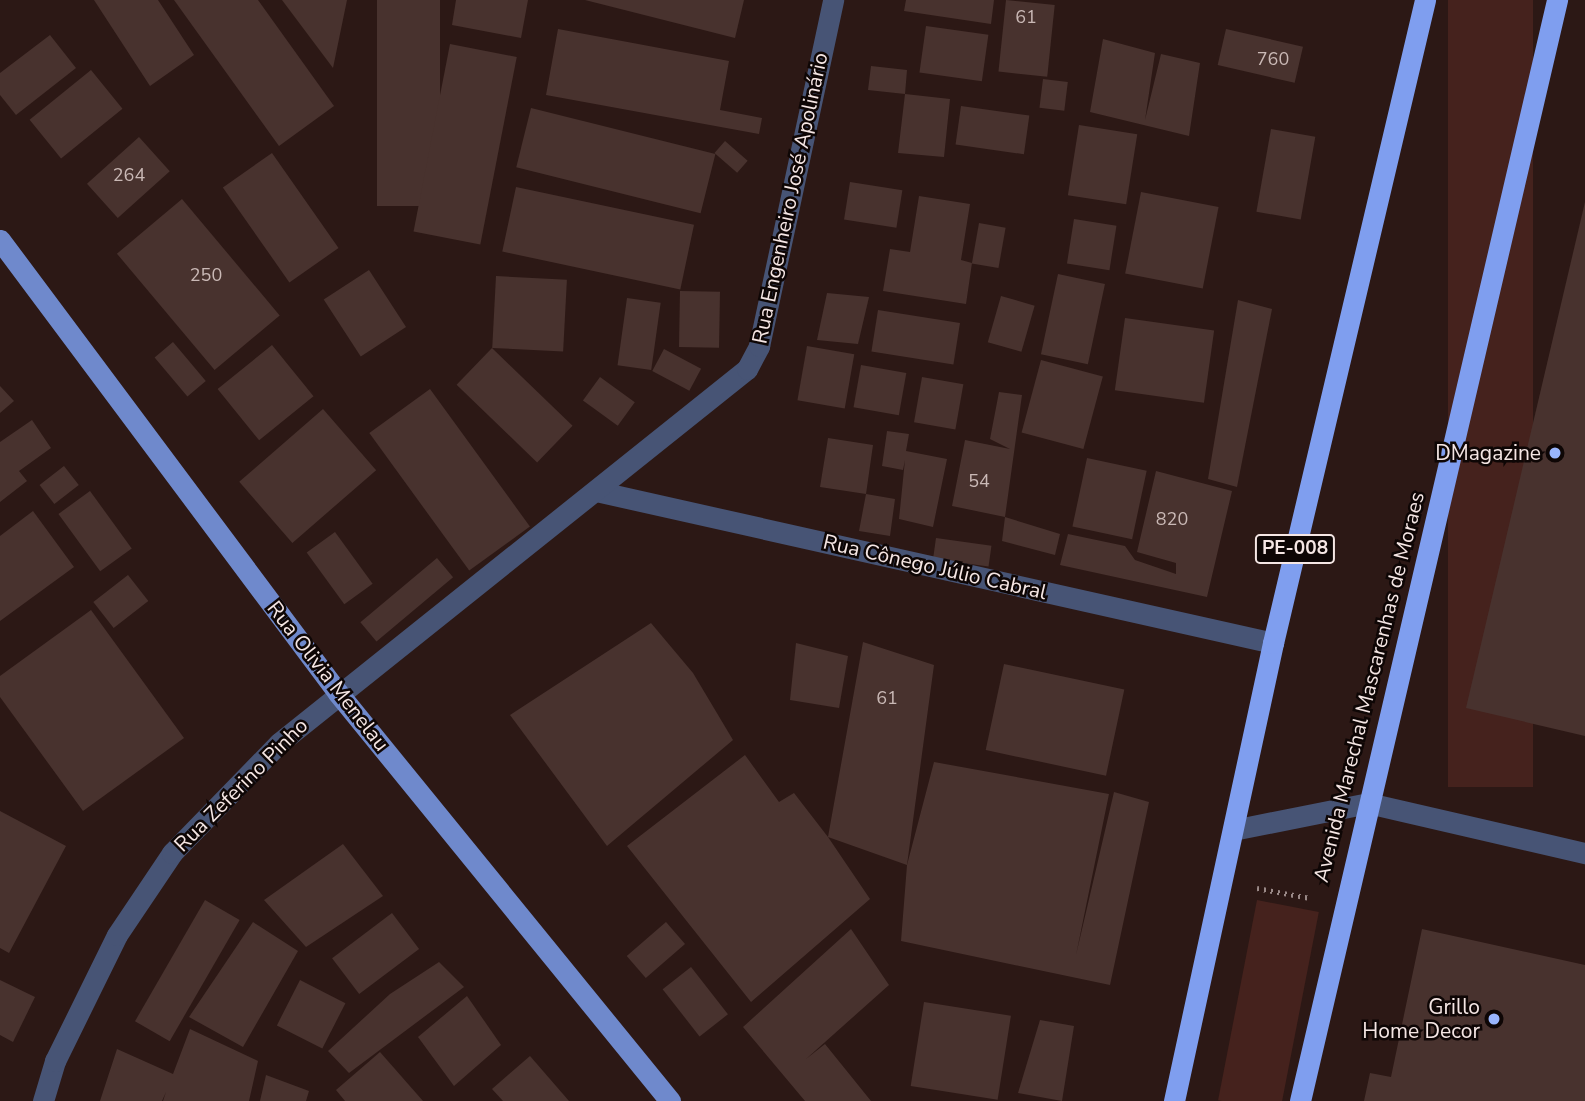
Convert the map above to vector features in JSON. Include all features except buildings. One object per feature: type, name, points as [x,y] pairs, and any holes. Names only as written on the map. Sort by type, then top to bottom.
[{"type":"highway","name":"PE-008","points":[[1174,1101],[1273,643],[1425,0]]},
{"type":"highway","name":"Avenida Marechal Mascarenhas de Moraes","points":[[1300,1101],[1342,904],[1557,0]]},
{"type":"main road","name":"Rua Olivia Menelau","points":[[0,240],[338,693],[670,1101]]},
{"type":"street","name":"Rua Engenheiro José Apolinário","points":[[596,491],[725,389],[759,345],[833,0]]},
{"type":"street","name":"Rua Cônego Júlio Cabral","points":[[596,491],[1273,643]]},
{"type":"street","name":"Rua Zeferino Pinho","points":[[43,1101],[55,1061],[117,935],[172,853],[279,743],[338,693],[596,491]]},
{"type":"street","points":[[1233,830],[1368,803],[1585,853]]},
{"type":"path","points":[[1221,881],[1342,904]]},
{"type":"shaded area","points":[[1448,0],[1533,0],[1533,787],[1448,787]]},
{"type":"shaded area","points":[[1257,900],[1319,912],[1282,1101],[1218,1100]]},
{"type":"place","name":"DMagazine","points":[[1555,453]]},
{"type":"place","name":"Grillo Home Decor","points":[[1494,1019]]}]
